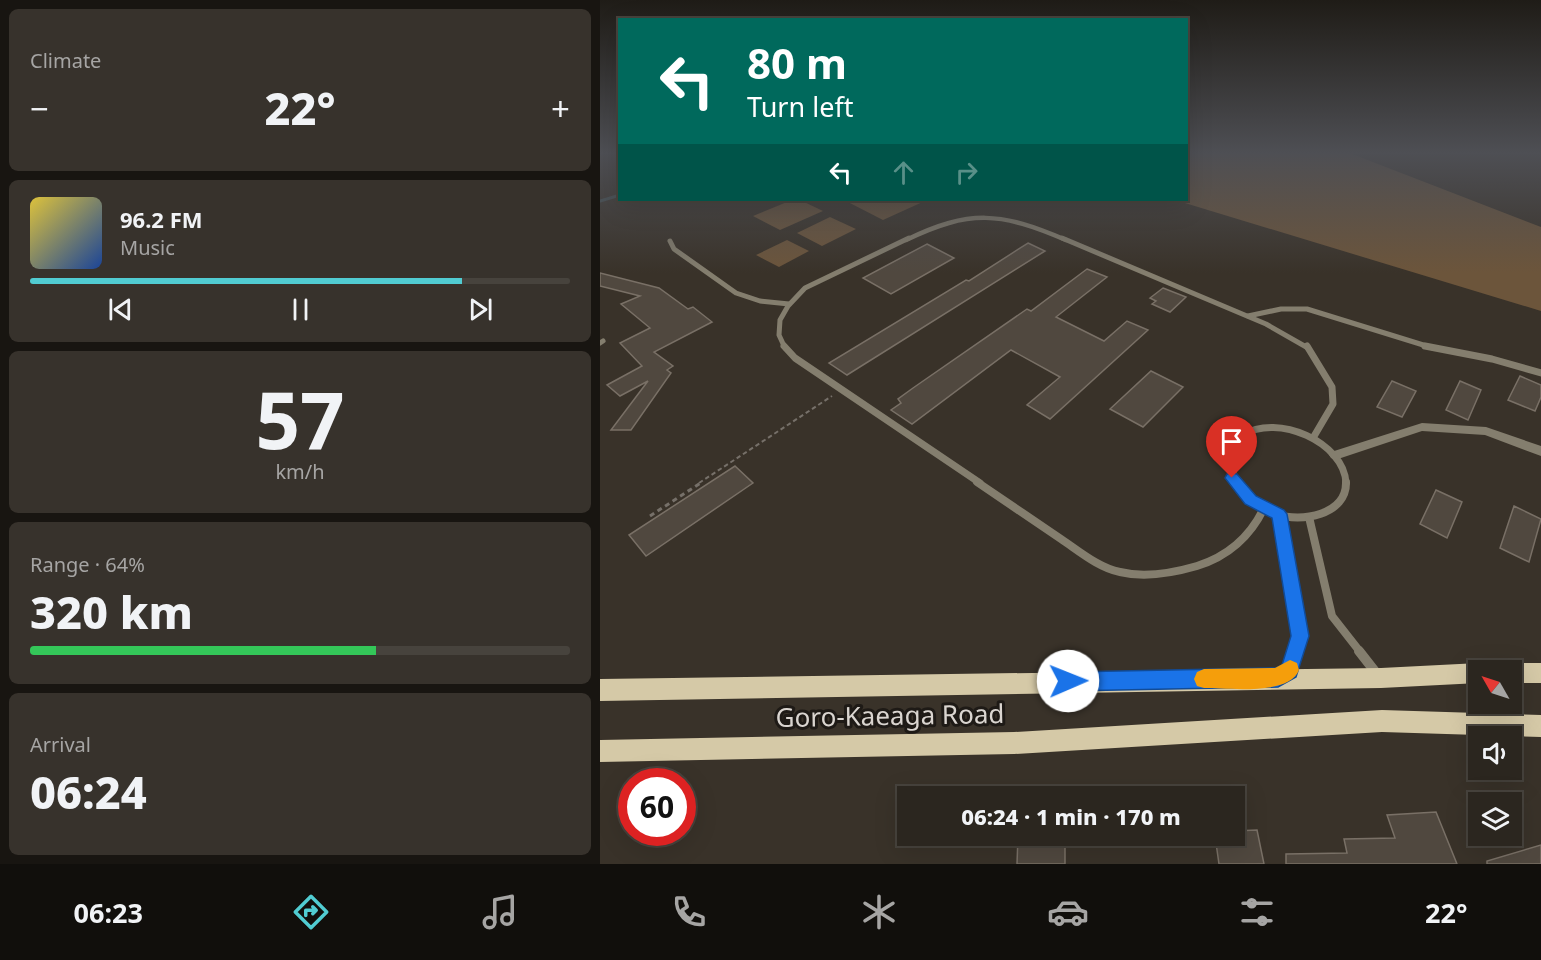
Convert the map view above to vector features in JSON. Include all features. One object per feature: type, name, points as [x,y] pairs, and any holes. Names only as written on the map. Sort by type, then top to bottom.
[{"type":"main road","points":[[1522,673],[1541,673]]},
{"type":"main road","name":"Goro-Kaeaga Road","points":[[600,690],[1381,678],[1468,674]]},
{"type":"main road","name":"Goro-Kaeaga Road","points":[[600,751],[1014,743],[1382,721],[1541,726]]},
{"type":"street","points":[[1335,455],[1422,427],[1486,431],[1541,451]]},
{"type":"lane","points":[[1264,508],[1261,519],[1248,538],[1211,561],[1184,571],[1124,573],[1111,570],[795,358],[782,342],[778,325],[789,304],[805,288],[934,226],[953,219],[992,216],[1029,224],[1248,316],[1307,346],[1332,387],[1333,404],[1313,438]]},
{"type":"lane","points":[[670,241],[674,249],[736,293],[760,302],[789,304]]},
{"type":"lane","points":[[1248,316],[1281,309],[1307,309],[1422,346],[1492,358],[1541,373]]},
{"type":"lane","points":[[1266,428],[1286,428],[1313,438],[1335,455],[1346,478],[1346,489],[1342,499],[1329,511],[1309,517],[1279,514],[1250,500],[1232,478],[1228,467],[1228,456],[1232,446],[1248,432],[1266,428]]},
{"type":"lane","points":[[1278,678],[1290,671],[1300,636],[1279,514]]},
{"type":"lane","points":[[1309,517],[1332,616],[1381,678]]},
{"type":"path","points":[[650,516],[842,389]]},
{"type":"shaded area","points":[[1188,192],[1451,192],[1541,227],[1541,311],[1178,201],[1188,201]]},
{"type":"shaded area","points":[[790,201],[802,201],[823,211],[780,230],[753,216]]},
{"type":"shaded area","points":[[846,201],[925,201],[883,220]]},
{"type":"shaded area","points":[[830,217],[856,229],[822,246],[797,233]]},
{"type":"shaded area","points":[[787,240],[809,251],[779,267],[756,255]]},
{"type":"building","points":[[1028,243],[1045,251],[847,375],[829,363],[966,280],[969,281]]},
{"type":"building","points":[[927,244],[954,258],[891,294],[863,278]]},
{"type":"building","points":[[1087,269],[1107,277],[1056,317],[1104,341],[1127,321],[1148,330],[1050,419],[1027,405],[1060,377],[1011,350],[912,424],[891,410],[901,403],[898,399],[913,388],[1027,309],[1031,311]]},
{"type":"building","points":[[600,273],[659,288],[688,309],[693,307],[712,322],[654,352],[673,366],[667,370],[671,373],[631,430],[611,430],[648,381],[620,396],[607,385],[642,366],[620,343],[650,328],[621,304],[640,296],[600,286]]},
{"type":"building","points":[[1163,288],[1186,297],[1170,312],[1152,304],[1156,301],[1150,298]]},
{"type":"building","points":[[1151,371],[1183,387],[1143,427],[1110,409]]},
{"type":"building","points":[[1520,376],[1541,385],[1541,397],[1535,411],[1508,400]]},
{"type":"building","points":[[1392,381],[1416,391],[1402,417],[1377,407]]},
{"type":"building","points":[[1460,381],[1481,390],[1468,420],[1446,410]]},
{"type":"building","points":[[735,466],[753,483],[646,556],[629,535]]},
{"type":"building","points":[[1436,490],[1462,502],[1447,538],[1420,524]]},
{"type":"building","points":[[1514,506],[1541,519],[1529,562],[1500,548]]},
{"type":"building","points":[[1436,812],[1457,864],[1286,864],[1286,854],[1347,853],[1344,839],[1395,838],[1387,815]]},
{"type":"building","points":[[1257,830],[1264,864],[1219,864],[1216,846],[1245,846],[1245,831]]},
{"type":"building","points":[[1541,845],[1541,864],[1487,864],[1487,861]]},
{"type":"building","points":[[1018,846],[1065,846],[1065,864],[1017,864]]},
{"type":"waterway","points":[[600,201],[618,196]]},
{"type":"slow traffic","points":[[1204,679],[1278,678],[1290,670]]},
{"type":"route","points":[[1068,681],[1278,678],[1290,671],[1300,636],[1279,514],[1250,500],[1232,478]]}]
